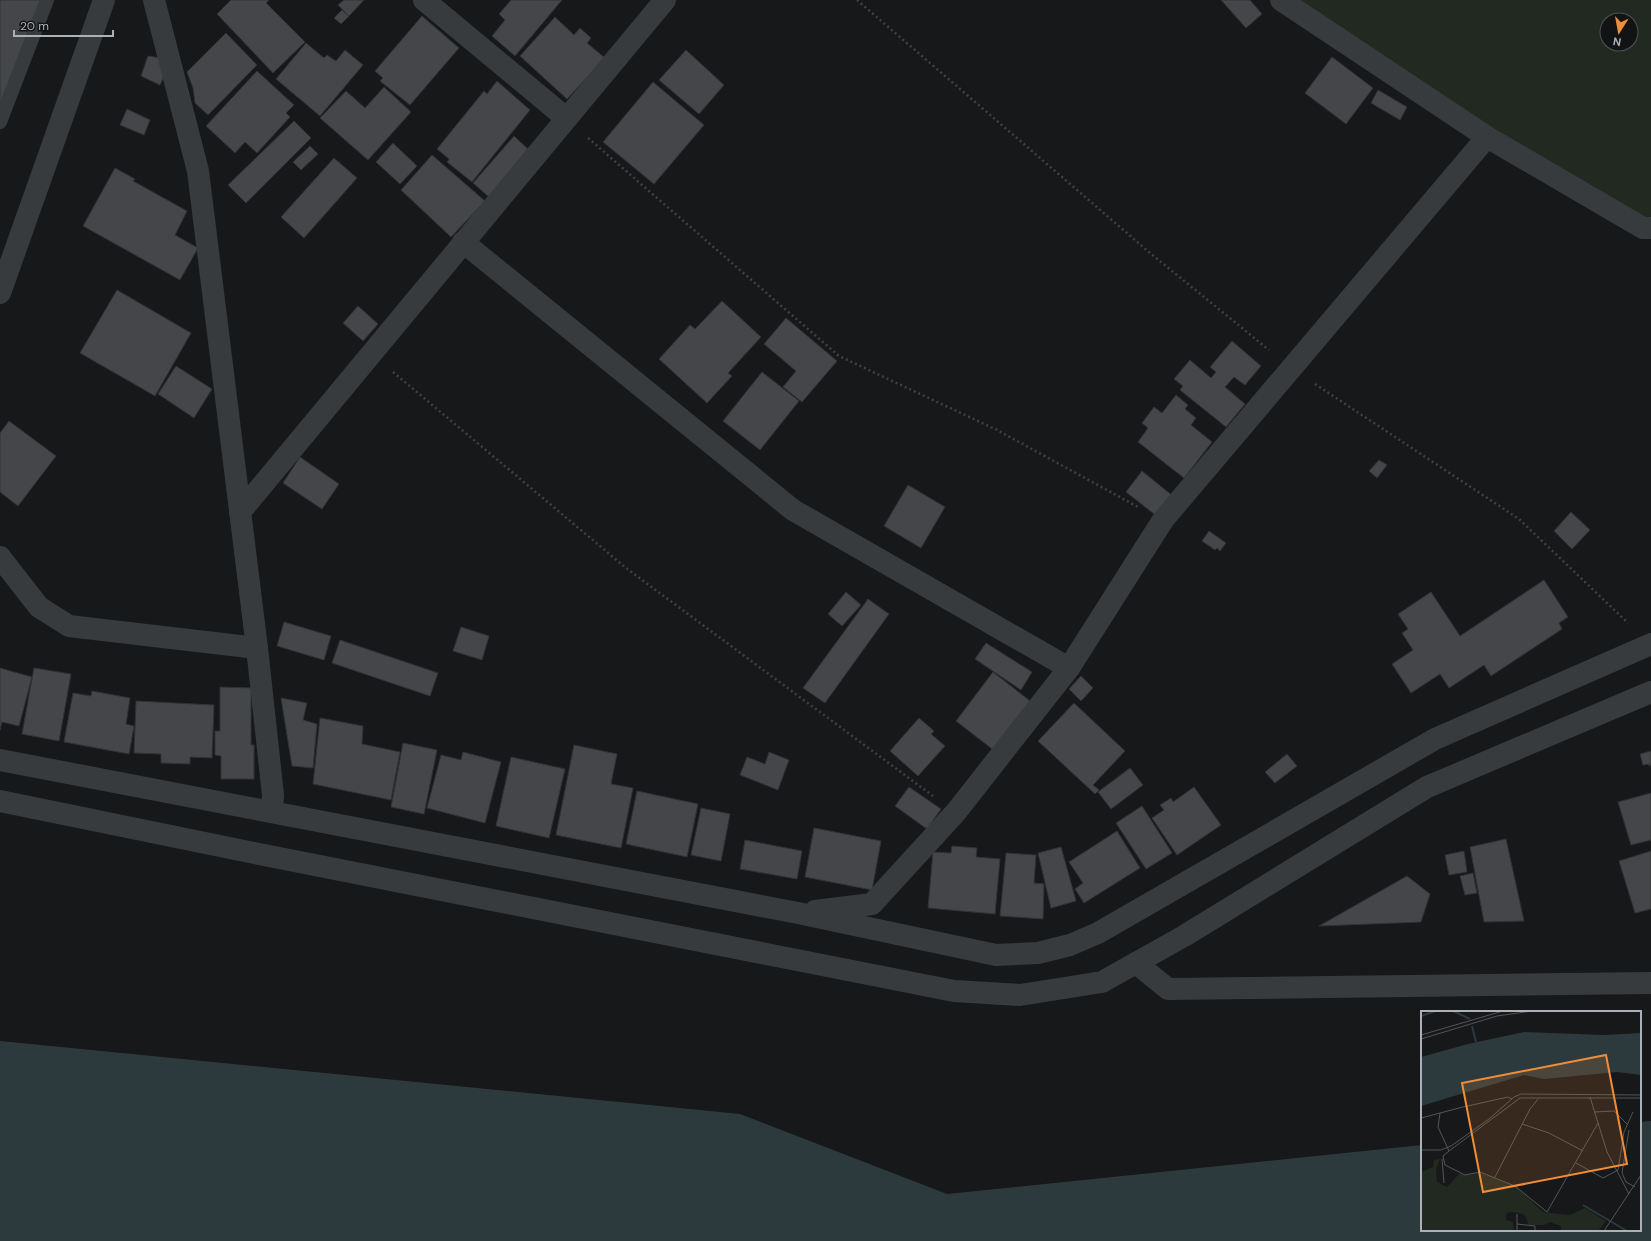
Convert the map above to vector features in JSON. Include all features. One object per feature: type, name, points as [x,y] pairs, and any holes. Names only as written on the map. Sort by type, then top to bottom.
[{"type":"street","points":[[0,293],[104,0]]},
{"type":"street","points":[[154,0],[198,171],[257,648],[273,795],[272,811]]},
{"type":"street","points":[[424,0],[566,118]]},
{"type":"street","points":[[240,512],[665,0]]},
{"type":"street","points":[[1281,0],[1487,137],[1643,228],[1651,228]]},
{"type":"street","points":[[798,913],[872,904],[956,812],[1069,668],[1163,520],[1487,137]]},
{"type":"street","points":[[463,242],[793,510],[1069,668]]},
{"type":"street","points":[[0,557],[39,608],[69,626],[257,648]]},
{"type":"street","points":[[0,760],[798,913],[996,955],[1038,953],[1070,945],[1098,933],[1435,739],[1651,644]]},
{"type":"street","points":[[0,801],[259,854],[954,991],[1020,995],[1102,982],[1184,936],[1427,787],[1651,692]]},
{"type":"street","points":[[1136,963],[1168,989],[1651,983]]},
{"type":"lane","points":[[0,122],[47,0]]},
{"type":"path","points":[[856,0],[1150,253],[1291,368],[1519,518],[1651,644]]},
{"type":"path","points":[[566,118],[839,356],[997,430],[1163,520]]},
{"type":"path","points":[[371,354],[626,568],[956,812]]},
{"type":"shaded area","points":[[1292,0],[1651,0],[1651,218],[1632,217]]},
{"type":"shaded area","points":[[0,1041],[740,1114],[947,1194],[1421,1145],[1421,1231],[1641,1231],[1641,1122],[1651,1121],[1651,1241],[0,1241]]},
{"type":"building","points":[[0,0],[43,0],[0,105]]},
{"type":"building","points":[[231,0],[269,0],[266,3],[305,42],[273,73],[217,14]]},
{"type":"building","points":[[344,0],[364,0],[349,16],[338,5]]},
{"type":"building","points":[[511,0],[562,0],[515,56],[492,36],[505,20],[499,14]]},
{"type":"building","points":[[1221,0],[1250,0],[1262,14],[1246,28]]},
{"type":"building","points":[[342,10],[349,16],[341,24],[334,18]]},
{"type":"building","points":[[422,16],[459,48],[410,105],[380,81],[383,78],[375,71]]},
{"type":"building","points":[[555,17],[574,35],[580,28],[591,38],[587,43],[605,58],[567,99],[520,56]]},
{"type":"building","points":[[226,33],[257,65],[208,115],[195,103],[193,88],[187,72]]},
{"type":"building","points":[[306,43],[324,58],[327,55],[336,61],[345,50],[363,65],[320,116],[276,79]]},
{"type":"building","points":[[686,50],[724,85],[699,114],[659,80]]},
{"type":"building","points":[[148,56],[160,58],[165,74],[160,85],[141,76]]},
{"type":"building","points":[[1332,57],[1373,88],[1346,124],[1305,93]]},
{"type":"building","points":[[257,71],[294,105],[286,113],[290,117],[257,153],[245,142],[235,153],[206,126]]},
{"type":"building","points":[[497,81],[530,110],[472,182],[447,162],[449,159],[437,149],[484,91],[487,94]]},
{"type":"building","points":[[653,82],[704,125],[654,184],[603,142]]},
{"type":"building","points":[[384,87],[411,112],[368,160],[320,118],[346,91],[365,108]]},
{"type":"building","points":[[1378,90],[1407,107],[1400,120],[1371,103]]},
{"type":"building","points":[[127,109],[150,120],[144,135],[120,125]]},
{"type":"building","points":[[294,121],[311,138],[246,203],[228,185]]},
{"type":"building","points":[[514,136],[530,151],[489,197],[473,183]]},
{"type":"building","points":[[393,143],[417,166],[400,184],[376,162]]},
{"type":"building","points":[[310,146],[318,154],[301,170],[293,162]]},
{"type":"building","points":[[432,155],[485,201],[451,237],[401,190]]},
{"type":"building","points":[[334,158],[357,178],[304,238],[281,217]]},
{"type":"building","points":[[115,168],[135,179],[133,181],[187,211],[175,235],[198,248],[180,280],[83,226]]},
{"type":"building","points":[[117,290],[191,333],[155,396],[80,353]]},
{"type":"building","points":[[722,301],[761,337],[728,373],[732,376],[707,403],[659,359],[690,325],[695,329]]},
{"type":"building","points":[[358,306],[378,324],[363,341],[343,323]]},
{"type":"building","points":[[786,318],[837,361],[802,402],[783,387],[796,371],[764,344]]},
{"type":"building","points":[[1232,341],[1261,366],[1245,385],[1234,377],[1225,387],[1245,404],[1226,427],[1180,390],[1183,386],[1174,379],[1190,360],[1211,378],[1216,372],[1210,367]]},
{"type":"building","points":[[176,366],[212,389],[194,418],[158,394]]},
{"type":"building","points":[[762,372],[799,401],[760,450],[723,421]]},
{"type":"building","points":[[1176,395],[1188,405],[1185,409],[1196,418],[1191,425],[1212,442],[1184,478],[1138,442],[1148,428],[1142,423],[1154,407],[1162,413]]},
{"type":"building","points":[[9,421],[56,456],[18,506],[0,492],[0,433]]},
{"type":"building","points":[[300,457],[339,484],[322,509],[283,483]]},
{"type":"building","points":[[1379,460],[1387,465],[1377,478],[1369,471]]},
{"type":"building","points":[[1142,471],[1174,497],[1158,517],[1126,492]]},
{"type":"building","points":[[908,485],[945,507],[921,548],[884,526]]},
{"type":"building","points":[[1571,512],[1590,530],[1572,549],[1554,531]]},
{"type":"building","points":[[1209,531],[1226,543],[1220,551],[1217,548],[1215,550],[1202,541]]},
{"type":"building","points":[[1544,580],[1568,617],[1559,623],[1562,629],[1491,676],[1484,665],[1449,688],[1440,674],[1411,693],[1392,664],[1413,650],[1402,633],[1408,629],[1398,614],[1431,592],[1460,636]]},
{"type":"building","points":[[846,592],[861,605],[842,626],[828,614]]},
{"type":"building","points":[[868,599],[889,614],[825,703],[803,688]]},
{"type":"building","points":[[284,622],[331,636],[324,660],[277,646]]},
{"type":"building","points":[[461,627],[489,636],[482,660],[453,651]]},
{"type":"building","points":[[340,640],[438,673],[430,696],[332,663]]},
{"type":"building","points":[[986,643],[1032,672],[1021,690],[975,659]]},
{"type":"building","points":[[0,668],[32,677],[19,726],[2,722],[0,730]]},
{"type":"building","points":[[34,668],[71,674],[59,741],[22,734]]},
{"type":"building","points":[[993,672],[1034,704],[996,752],[956,721]]},
{"type":"building","points":[[1081,676],[1093,688],[1081,701],[1069,689]]},
{"type":"building","points":[[220,687],[251,688],[251,745],[254,745],[254,779],[221,779],[221,756],[215,755],[215,731],[220,731]]},
{"type":"building","points":[[92,691],[130,698],[126,724],[134,726],[129,754],[64,742],[73,693],[91,696]]},
{"type":"building","points":[[281,698],[307,703],[303,720],[317,724],[313,768],[292,766]]},
{"type":"building","points":[[136,701],[214,705],[212,758],[190,757],[190,764],[161,763],[161,754],[134,753]]},
{"type":"building","points":[[1074,703],[1125,751],[1093,785],[1099,790],[1095,794],[1038,741]]},
{"type":"building","points":[[320,718],[363,726],[362,744],[400,752],[391,800],[313,784]]},
{"type":"building","points":[[919,718],[934,731],[931,734],[945,746],[918,776],[890,751]]},
{"type":"building","points":[[403,743],[437,750],[424,814],[391,807]]},
{"type":"building","points":[[574,745],[617,754],[611,784],[633,788],[621,848],[556,835]]},
{"type":"building","points":[[1651,751],[1651,765],[1643,765],[1640,754]]},
{"type":"building","points":[[463,752],[501,762],[485,823],[427,808],[441,755],[461,760]]},
{"type":"building","points":[[769,752],[789,760],[778,790],[740,775],[747,757],[765,764]]},
{"type":"building","points":[[1287,754],[1297,766],[1275,783],[1265,772]]},
{"type":"building","points":[[511,757],[565,769],[549,838],[496,826]]},
{"type":"building","points":[[1130,768],[1143,785],[1111,809],[1098,792]]},
{"type":"building","points":[[909,787],[941,809],[927,829],[895,806]]},
{"type":"building","points":[[1194,787],[1221,825],[1177,855],[1152,818],[1164,810],[1160,805],[1171,798],[1173,802]]},
{"type":"building","points":[[637,791],[698,804],[687,857],[626,844]]},
{"type":"building","points":[[1651,793],[1651,840],[1631,845],[1618,802]]},
{"type":"building","points":[[1142,806],[1172,853],[1146,869],[1116,823]]},
{"type":"building","points":[[701,808],[730,814],[721,861],[691,855]]},
{"type":"building","points":[[814,828],[881,841],[872,890],[805,877]]},
{"type":"building","points":[[1117,831],[1140,868],[1084,903],[1075,889],[1083,883],[1069,862]]},
{"type":"building","points":[[1506,839],[1524,921],[1484,922],[1470,847]]},
{"type":"building","points":[[745,840],[802,851],[797,879],[740,869]]},
{"type":"building","points":[[952,846],[977,848],[976,857],[1000,859],[995,914],[928,908],[933,852],[951,853]]},
{"type":"building","points":[[1061,847],[1076,901],[1051,908],[1038,853]]},
{"type":"building","points":[[1464,851],[1467,872],[1449,875],[1445,855]]},
{"type":"building","points":[[1651,851],[1651,909],[1635,913],[1619,861]]},
{"type":"building","points":[[1006,853],[1036,855],[1034,883],[1044,884],[1043,919],[1000,916]]},
{"type":"building","points":[[1473,873],[1477,893],[1465,895],[1460,876]]},
{"type":"building","points":[[1407,876],[1430,894],[1421,922],[1319,926]]}]
